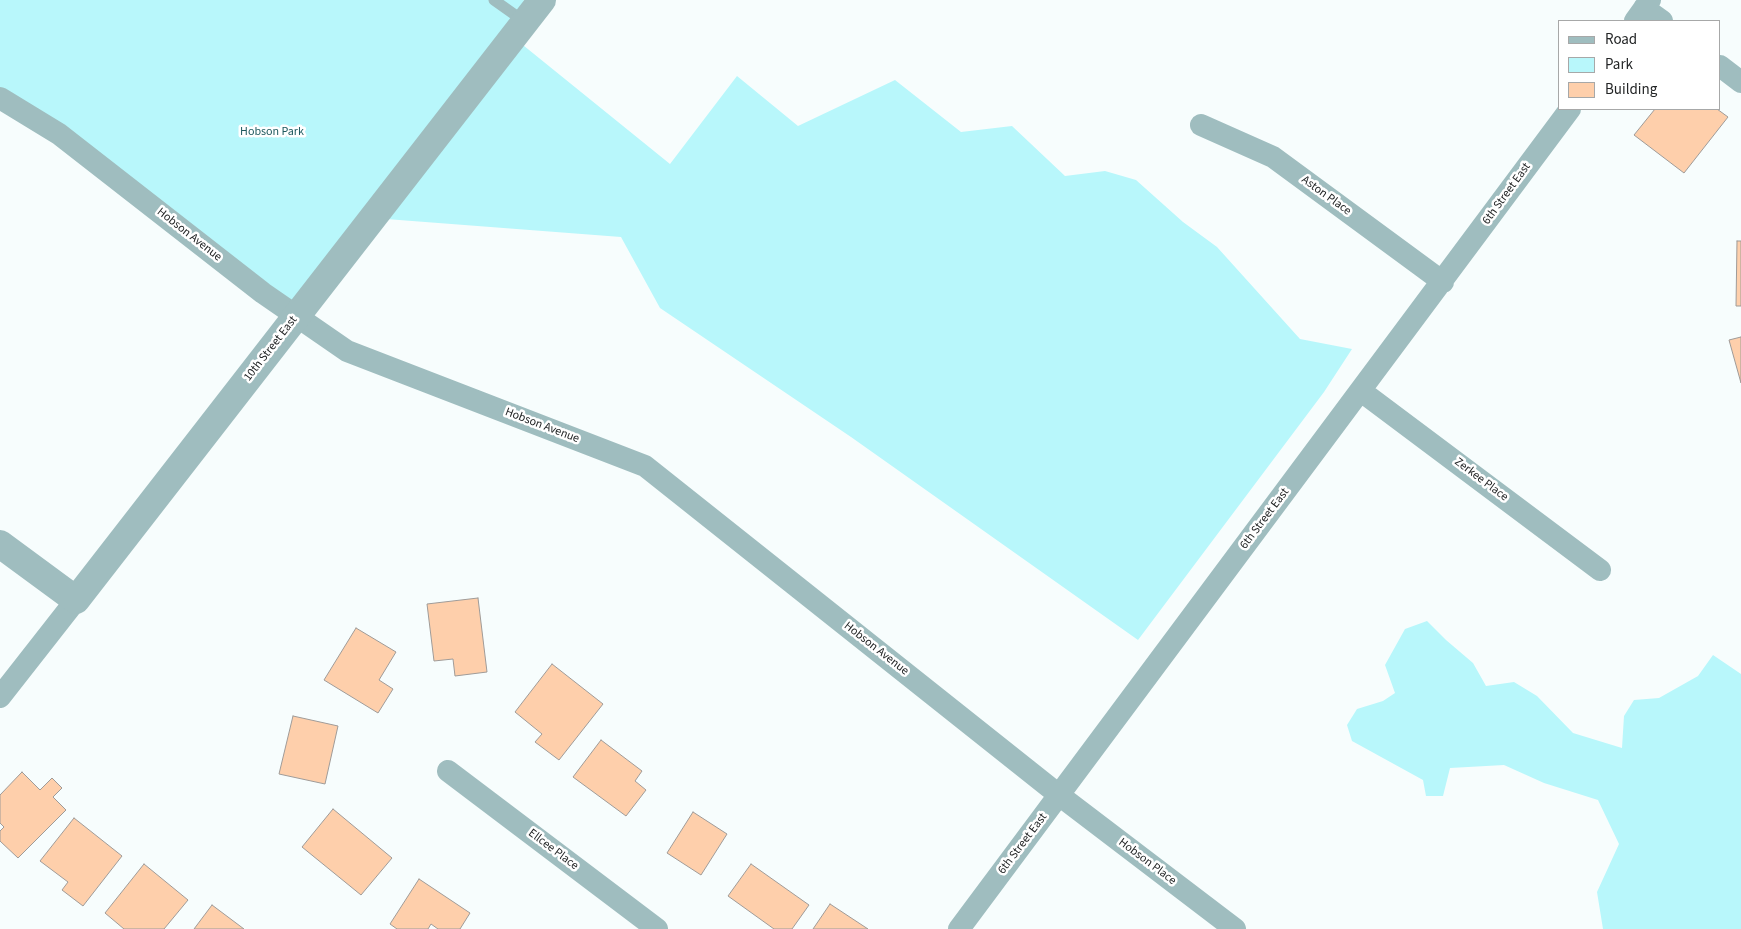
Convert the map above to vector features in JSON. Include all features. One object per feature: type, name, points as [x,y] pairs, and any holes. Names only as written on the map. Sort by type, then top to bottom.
[{"type":"street","name":"10th Street East","points":[[0,697],[542,0]]},
{"type":"street","points":[[1721,67],[1741,82]]},
{"type":"street","name":"Hobson Avenue","points":[[0,98],[59,134],[263,293],[347,351],[645,466],[1059,795]]},
{"type":"street","name":"6th Street East","points":[[959,929],[1443,282],[1569,110]]},
{"type":"street","name":"Aston Place","points":[[1201,125],[1273,156],[1443,282]]},
{"type":"street","name":"Zerkee Place","points":[[1361,391],[1600,570]]},
{"type":"street","points":[[0,544],[76,600]]},
{"type":"street","name":"Ellcee Place","points":[[448,771],[657,929]]},
{"type":"street","name":"Hobson Place","points":[[1059,795],[1236,929]]},
{"type":"lane","points":[[494,0],[525,22]]},
{"type":"green space","name":"Hobson Park","points":[[0,0],[524,0],[513,37],[670,164],[737,76],[798,126],[895,80],[961,132],[1012,126],[1065,176],[1105,171],[1136,180],[1183,222],[1217,247],[1300,339],[1352,349],[1324,392],[1138,640],[851,437],[660,308],[621,237],[373,218],[297,316],[0,98]]},
{"type":"green space","points":[[1427,621],[1473,663],[1486,686],[1514,682],[1537,696],[1573,733],[1622,748],[1624,716],[1634,700],[1659,698],[1698,676],[1713,655],[1741,674],[1741,929],[1603,929],[1597,892],[1619,844],[1598,800],[1544,783],[1504,765],[1450,768],[1443,796],[1426,796],[1423,780],[1352,741],[1347,725],[1357,709],[1383,701],[1395,693],[1385,665],[1405,629]]},
{"type":"building","points":[[1654,110],[1718,110],[1728,117],[1684,173],[1634,135]]},
{"type":"building","points":[[1737,241],[1741,241],[1741,306],[1736,306]]},
{"type":"building","points":[[1741,337],[1741,383],[1729,340]]},
{"type":"building","points":[[478,598],[487,672],[455,676],[453,659],[434,661],[427,604]]},
{"type":"building","points":[[356,628],[396,652],[379,680],[393,689],[378,713],[324,680]]},
{"type":"building","points":[[552,664],[603,704],[559,760],[535,742],[542,734],[515,712]]},
{"type":"building","points":[[293,716],[338,726],[325,784],[279,774]]},
{"type":"building","points":[[601,740],[642,771],[635,781],[646,790],[626,816],[573,777]]},
{"type":"building","points":[[22,772],[40,790],[52,778],[62,788],[53,797],[66,810],[18,858],[0,841],[0,831],[4,827],[0,823],[0,795]]},
{"type":"building","points":[[333,809],[392,858],[361,895],[302,847]]},
{"type":"building","points":[[693,812],[727,834],[701,875],[667,853]]},
{"type":"building","points":[[74,818],[122,856],[83,906],[62,890],[68,882],[40,861]]},
{"type":"building","points":[[144,864],[188,900],[164,929],[124,929],[105,913]]},
{"type":"building","points":[[751,864],[809,905],[792,929],[774,929],[728,896]]},
{"type":"building","points":[[419,879],[470,913],[460,929],[438,929],[431,924],[428,929],[397,929],[390,924]]},
{"type":"building","points":[[830,904],[868,929],[813,929]]},
{"type":"building","points":[[212,905],[244,929],[194,929]]}]
